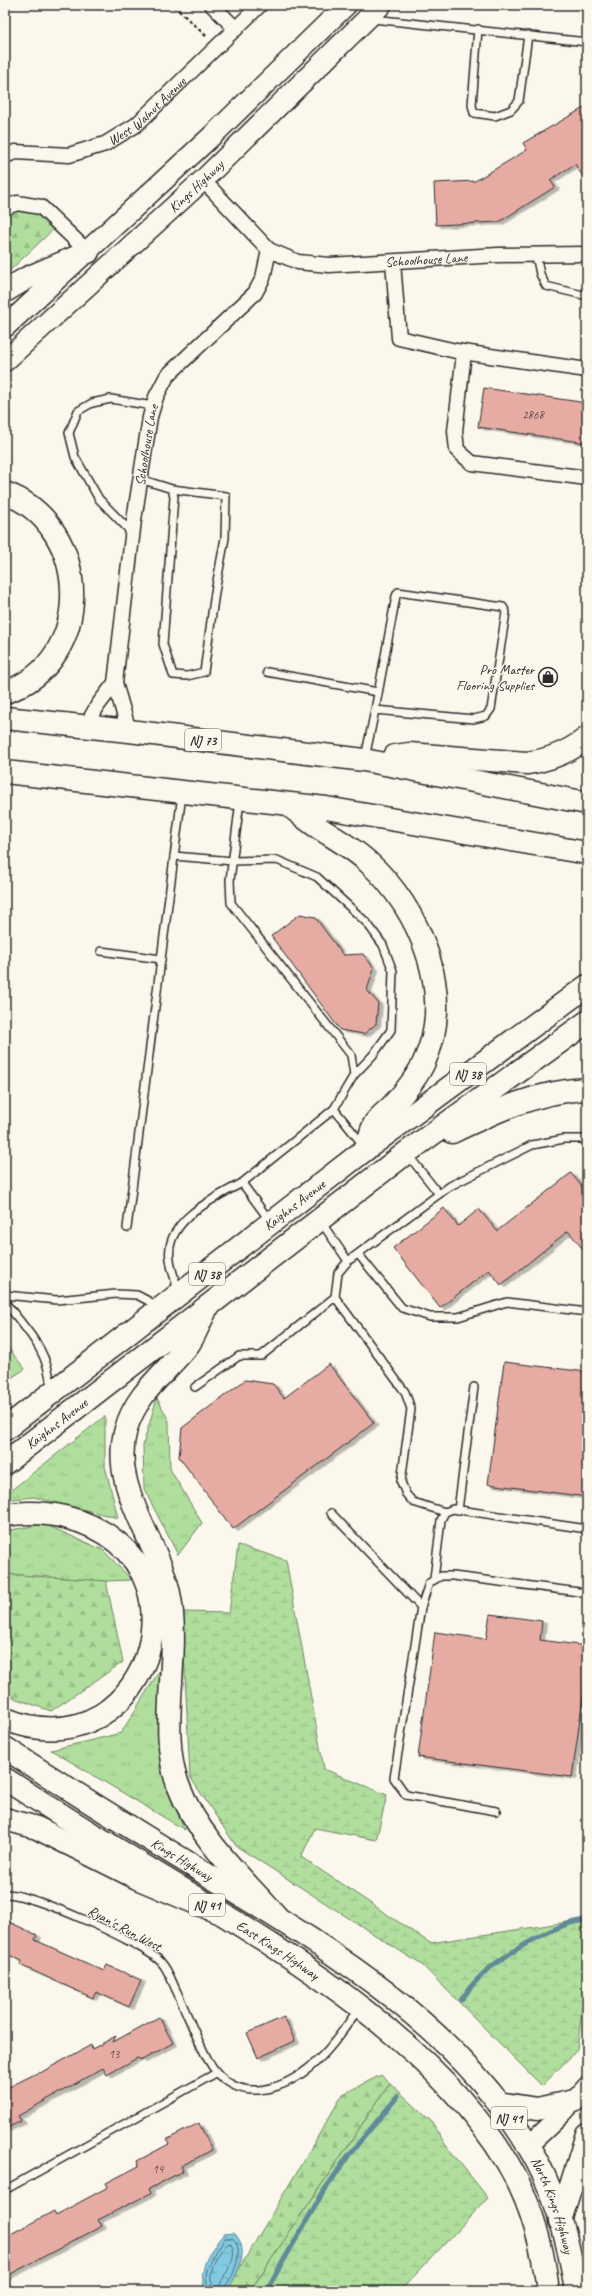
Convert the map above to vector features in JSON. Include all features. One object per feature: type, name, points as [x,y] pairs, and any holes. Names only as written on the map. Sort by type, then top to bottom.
[{"type":"main road","name":"Kings Highway","points":[[5,328],[225,123],[346,5]]},
{"type":"main road","name":"Kings Highway","points":[[5,361],[203,180],[375,12]]},
{"type":"main road","points":[[5,291],[27,278],[88,252]]},
{"type":"main road","points":[[5,493],[34,509],[52,530],[66,555],[72,583],[69,620],[62,643],[54,656],[34,677],[5,692]]},
{"type":"main road","name":"NJ 73","points":[[5,718],[129,731],[364,760],[587,803]]},
{"type":"main road","points":[[364,760],[409,754],[527,763],[540,762],[566,753],[587,738]]},
{"type":"main road","points":[[7,773],[286,803],[450,828],[587,853]]},
{"type":"main road","points":[[286,803],[318,827],[354,850],[380,874],[408,911],[422,940],[432,973],[436,1012],[430,1048],[424,1063],[408,1086],[375,1123],[366,1149]]},
{"type":"main road","name":"Kaighns Avenue","points":[[5,1429],[366,1149],[587,986]]},
{"type":"main road","name":"Kaighns Avenue","points":[[5,1462],[207,1308],[406,1153],[587,1022]]},
{"type":"main road","points":[[406,1153],[518,1102],[556,1092],[587,1089]]},
{"type":"main road","points":[[207,1308],[189,1344],[151,1384],[135,1408],[126,1427],[123,1442],[123,1471],[132,1500],[160,1563],[169,1593],[173,1626],[171,1748],[178,1785],[195,1819],[214,1846],[277,1917]]},
{"type":"main road","points":[[5,1416],[49,1395]]},
{"type":"main road","points":[[5,1515],[50,1513],[83,1521],[111,1536],[123,1547],[141,1572],[151,1600],[153,1616],[150,1644],[142,1670],[125,1694],[104,1712],[78,1725],[53,1730],[26,1727],[5,1719]]},
{"type":"main road","name":"Kings Highway","points":[[5,1748],[83,1799],[277,1917],[351,1965],[432,2032]]},
{"type":"main road","name":"East Kings Highway","points":[[5,1779],[220,1913],[297,1963],[360,2008],[401,2042]]},
{"type":"main road","points":[[5,1820],[37,1828],[137,1878],[220,1913]]},
{"type":"main road","name":"North Kings Highway","points":[[432,2032],[456,2056],[498,2103],[518,2155],[520,2188],[539,2242],[548,2291]]},
{"type":"main road","name":"North Kings Highway","points":[[401,2042],[457,2095],[491,2138],[518,2155],[543,2175],[560,2221],[576,2291]]},
{"type":"main road","points":[[498,2103],[537,2109],[580,2094]]},
{"type":"main road","points":[[560,2221],[587,2134]]},
{"type":"street","points":[[212,5],[236,29]]},
{"type":"street","name":"West Walnut Avenue","points":[[5,155],[15,152],[69,155],[105,144],[136,125],[260,5]]},
{"type":"street","name":"Schoolhouse Lane","points":[[203,180],[269,250],[298,262],[329,265],[498,255],[587,254]]},
{"type":"street","points":[[5,208],[17,203],[41,207],[88,252]]},
{"type":"street","name":"Schoolhouse Lane","points":[[129,731],[115,683],[140,479],[153,406],[167,376],[255,293],[263,278],[269,250]]},
{"type":"street","points":[[393,262],[400,338],[464,353],[587,370]]},
{"type":"street","points":[[464,353],[455,431],[457,450],[472,463],[587,478]]},
{"type":"street","points":[[86,726],[98,705],[115,683]]},
{"type":"street","points":[[518,2155],[580,2094]]},
{"type":"lane","points":[[375,12],[478,29],[587,42]]},
{"type":"lane","points":[[478,29],[472,106],[474,113],[495,116],[511,110],[519,101],[528,35]]},
{"type":"lane","points":[[536,255],[540,274],[546,286],[587,296]]},
{"type":"lane","points":[[133,534],[99,498],[75,457],[69,433],[78,411],[92,402],[111,399],[153,406]]},
{"type":"lane","points":[[140,479],[172,489],[226,496],[225,538],[214,592],[204,672],[186,676],[173,675],[163,644],[174,497],[172,489]]},
{"type":"lane","points":[[364,760],[398,592],[503,607],[506,612],[491,708],[486,716],[474,719],[375,710]]},
{"type":"lane","points":[[267,672],[378,692]]},
{"type":"lane","points":[[127,1228],[182,792]]},
{"type":"lane","points":[[241,798],[230,880],[231,903],[351,1055],[354,1075]]},
{"type":"lane","points":[[174,856],[233,861],[276,860],[317,877],[367,924],[383,945],[393,971],[391,1030],[373,1055],[354,1075],[334,1109],[242,1183],[198,1207],[175,1230],[169,1257],[179,1295]]},
{"type":"lane","points":[[102,951],[161,959]]},
{"type":"lane","points":[[334,1109],[366,1149]]},
{"type":"lane","points":[[587,1139],[564,1138],[532,1145],[450,1186],[359,1255],[348,1261],[338,1274],[335,1297],[405,1392],[408,1399],[411,1409],[400,1476],[406,1494],[413,1502],[445,1512],[453,1509],[587,1529]]},
{"type":"lane","points":[[406,1153],[438,1194]]},
{"type":"lane","points":[[242,1183],[272,1223]]},
{"type":"lane","points":[[319,1220],[348,1261]]},
{"type":"lane","points":[[359,1255],[402,1308],[430,1317],[458,1317],[507,1302],[587,1312]]},
{"type":"lane","points":[[5,1295],[57,1300],[116,1294],[137,1295],[162,1308]]},
{"type":"lane","points":[[195,1387],[239,1356],[261,1356],[335,1297]]},
{"type":"lane","points":[[5,1302],[40,1347],[48,1362],[49,1395]]},
{"type":"lane","points":[[458,1510],[474,1387]]},
{"type":"lane","points":[[445,1512],[441,1520],[434,1578],[429,1583],[421,1607],[394,1778],[406,1795],[496,1811]]},
{"type":"lane","points":[[331,1513],[421,1607]]},
{"type":"lane","points":[[434,1578],[453,1576],[587,1593]]},
{"type":"lane","name":"Ryan's Run West","points":[[5,1894],[48,1905],[152,1954],[167,1970],[207,2058],[216,2073],[224,2080],[246,2090],[258,2091],[298,2077],[322,2056],[360,2008]]},
{"type":"lane","points":[[5,2190],[216,2073]]},
{"type":"path","points":[[172,5],[217,47]]},
{"type":"green space","points":[[5,206],[44,209],[58,225],[5,275]]},
{"type":"green space","points":[[5,1344],[25,1369],[5,1382]]},
{"type":"green space","points":[[157,1398],[169,1421],[170,1469],[202,1523],[178,1555],[144,1489],[143,1445]]},
{"type":"green space","points":[[105,1416],[105,1466],[118,1518],[34,1497],[5,1500],[5,1495]]},
{"type":"green space","points":[[44,1524],[103,1550],[132,1580],[106,1581],[5,1574],[5,1531]]},
{"type":"green space","points":[[238,1545],[286,1560],[324,1769],[387,1795],[376,1840],[315,1828],[301,1857],[430,1943],[587,1919],[587,1970],[577,2050],[542,2086],[422,1965],[236,1846],[190,1777],[182,1612],[229,1613]]},
{"type":"green space","points":[[5,1574],[106,1581],[123,1662],[51,1711],[5,1695]]},
{"type":"green space","points":[[166,1660],[160,1769],[185,1830],[51,1750],[121,1733]]},
{"type":"green space","points":[[381,2075],[390,2083],[250,2291],[226,2291],[343,2094]]},
{"type":"green space","points":[[390,2083],[432,2122],[445,2144],[488,2198],[400,2291],[250,2291]]},
{"type":"water","points":[[234,2233],[239,2239],[242,2247],[241,2262],[235,2278],[226,2291],[206,2291],[203,2283],[203,2276],[206,2261],[214,2246],[224,2234]]},
{"type":"building","points":[[587,106],[587,183],[575,164],[550,180],[555,187],[499,222],[436,225],[434,183],[475,181],[527,150],[523,143]]},
{"type":"building","points":[[484,388],[587,403],[587,443],[478,427]]},
{"type":"building","points":[[300,914],[315,917],[343,955],[363,954],[374,968],[367,990],[378,1003],[376,1024],[364,1034],[340,1030],[271,936]]},
{"type":"building","points":[[571,1173],[587,1193],[587,1254],[568,1231],[501,1285],[489,1270],[440,1308],[393,1248],[444,1208],[458,1226],[479,1209],[497,1231]]},
{"type":"building","points":[[504,1362],[587,1372],[587,1497],[488,1484]]},
{"type":"building","points":[[329,1364],[374,1423],[233,1529],[179,1457],[182,1428],[245,1380],[273,1384],[284,1398]]},
{"type":"building","points":[[490,1614],[542,1621],[540,1640],[587,1646],[587,1668],[572,1777],[418,1757],[435,1632],[486,1639]]},
{"type":"building","points":[[5,1920],[37,1935],[35,1940],[104,1971],[107,1965],[141,1980],[129,2007],[96,1992],[93,1998],[20,1965],[22,1961],[5,1953]]},
{"type":"building","points":[[159,2017],[173,2043],[142,2060],[137,2058],[107,2075],[103,2068],[18,2116],[21,2121],[5,2129],[5,2089],[39,2072],[40,2073],[91,2045],[92,2049],[116,2036],[113,2042]]},
{"type":"building","points":[[284,2017],[295,2041],[258,2058],[247,2033]]},
{"type":"building","points":[[199,2123],[212,2150],[181,2166],[183,2171],[149,2189],[151,2193],[98,2220],[102,2226],[5,2277],[5,2237],[54,2211],[56,2215],[108,2187],[106,2183],[139,2166],[137,2161],[169,2144],[166,2140]]},
{"type":"waterway","points":[[461,2000],[485,1972],[512,1952],[561,1927],[587,1920]]},
{"type":"waterway","points":[[266,2291],[322,2194],[348,2156],[398,2096]]},
{"type":"place","name":"Pro Master Flooring Supplies","points":[[548,677]]}]
